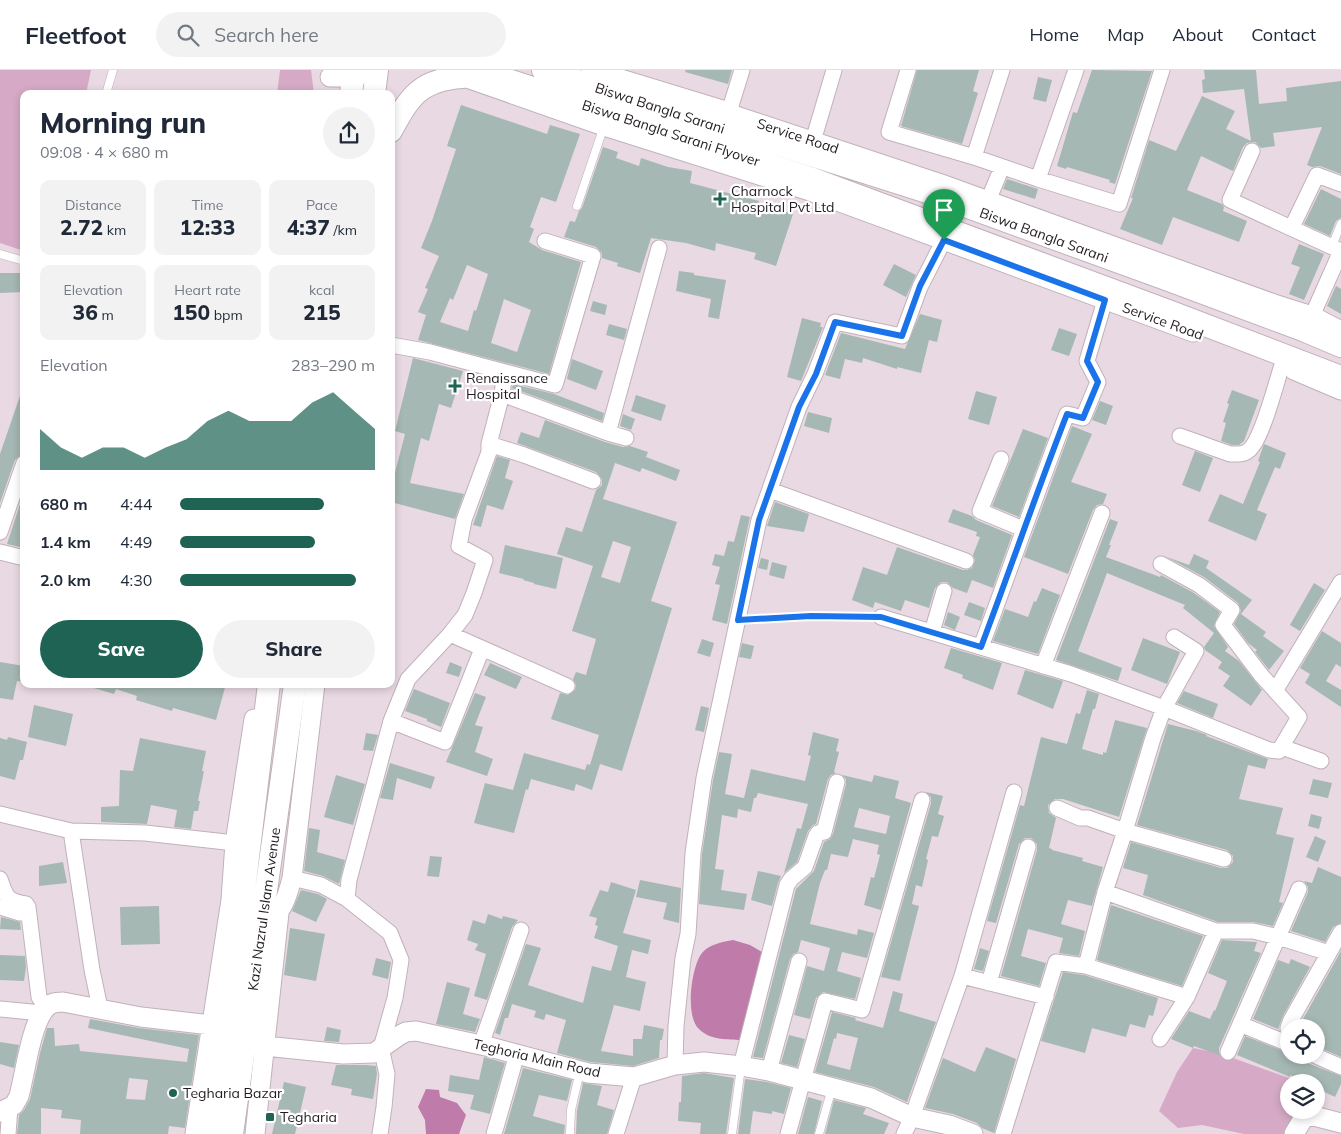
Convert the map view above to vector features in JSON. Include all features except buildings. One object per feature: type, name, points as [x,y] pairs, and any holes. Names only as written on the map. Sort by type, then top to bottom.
[{"type":"main road","points":[[374,90],[377,70]]},
{"type":"main road","name":"Biswa Bangla Sarani","points":[[544,70],[921,190],[1304,320],[1341,346]]},
{"type":"main road","points":[[395,124],[409,101],[417,92],[444,78],[462,72]]},
{"type":"main road","name":"Biswa Bangla Sarani Flyover","points":[[462,72],[813,179],[863,204]]},
{"type":"main road","name":"Biswa Bangla Sarani","points":[[863,204],[1171,312],[1341,377]]},
{"type":"main road","name":"Kazi Nazrul Islam Avenue","points":[[210,1134],[240,923],[269,688]]},
{"type":"main road","name":"Kazi Nazrul Islam Avenue","points":[[232,1134],[255,1045],[261,928],[294,688]]},
{"type":"street","name":"Service Road","points":[[595,70],[729,112],[988,202],[1304,320],[1341,331]]},
{"type":"street","points":[[729,112],[742,70]]},
{"type":"street","points":[[813,141],[834,70]]},
{"type":"street","points":[[908,70],[889,132],[974,157],[1119,204],[1162,70]]},
{"type":"street","points":[[974,157],[1002,70]]},
{"type":"street","points":[[1038,179],[1076,70]]},
{"type":"street","name":"Service Road","points":[[462,72],[604,126],[804,189],[863,204],[944,240],[1282,365],[1341,390]]},
{"type":"street","points":[[330,80],[358,78]]},
{"type":"street","points":[[1252,151],[1230,200],[1338,249],[1304,320]]},
{"type":"street","points":[[988,202],[1002,167]]},
{"type":"street","points":[[1292,227],[1318,174],[1341,184]]},
{"type":"street","points":[[395,346],[430,352],[555,385],[593,256],[545,240]]},
{"type":"street","points":[[675,1065],[676,1026],[683,958],[688,934],[693,853],[704,778],[759,520],[799,407],[816,374],[835,322],[902,336],[920,286],[944,240]]},
{"type":"street","points":[[608,433],[659,248]]},
{"type":"street","points":[[981,647],[1067,414],[1083,418],[1098,382],[1087,361],[1105,300]]},
{"type":"street","points":[[1180,436],[1230,454],[1249,451],[1256,443],[1282,365]]},
{"type":"street","points":[[347,899],[349,880],[391,721],[408,678],[450,634],[465,615],[485,560],[458,546],[464,520],[489,452],[489,444],[502,394],[505,372]]},
{"type":"street","points":[[502,394],[626,438]]},
{"type":"street","points":[[489,444],[593,481]]},
{"type":"street","points":[[1001,459],[980,511],[1023,529]]},
{"type":"street","points":[[0,532],[20,474]]},
{"type":"street","points":[[770,490],[966,561]]},
{"type":"street","points":[[1043,666],[1102,513]]},
{"type":"street","points":[[0,552],[20,557]]},
{"type":"street","points":[[881,617],[1043,666],[1164,708],[1269,750],[1279,751],[1299,717],[1275,690],[1224,625],[1232,610],[1199,585],[1161,564]]},
{"type":"street","points":[[1275,690],[1341,582]]},
{"type":"street","points":[[932,632],[944,590]]},
{"type":"street","points":[[450,634],[567,686]]},
{"type":"street","points":[[1086,966],[1105,892],[1153,738],[1164,708],[1196,651],[1174,637]]},
{"type":"street","points":[[391,721],[445,742],[482,649]]},
{"type":"street","points":[[195,1134],[231,900],[235,844],[257,688]]},
{"type":"street","points":[[254,1134],[255,1045],[279,913],[287,898],[292,878],[315,688]]},
{"type":"street","points":[[1282,747],[1321,761]]},
{"type":"street","points":[[741,1066],[787,885],[804,867],[818,833],[824,832],[837,782]]},
{"type":"street","points":[[908,1126],[962,976],[1014,792]]},
{"type":"street","points":[[788,1134],[825,1001],[862,1010],[922,800]]},
{"type":"street","points":[[1057,808],[1080,818],[1088,818],[1125,831],[1224,859]]},
{"type":"street","points":[[0,814],[71,831],[145,832],[235,844]]},
{"type":"street","points":[[71,831],[92,970],[100,1008]]},
{"type":"street","points":[[989,983],[1028,847]]},
{"type":"street","points":[[292,878],[321,885],[347,899],[390,933],[401,960],[395,998],[381,1048],[387,1074],[380,1134]]},
{"type":"street","points":[[0,879],[6,895],[15,902],[26,904],[29,912],[39,997],[44,1010],[34,1036],[19,1096],[14,1105],[5,1110],[8,1134]]},
{"type":"street","points":[[1228,1052],[1299,889]]},
{"type":"street","points":[[1105,892],[1216,931],[1252,931],[1329,953]]},
{"type":"street","points":[[0,907],[20,913],[29,912]]},
{"type":"street","points":[[261,928],[279,913]]},
{"type":"street","points":[[481,1045],[521,930]]},
{"type":"street","points":[[1160,1039],[1187,997],[1216,931]]},
{"type":"street","points":[[1292,1019],[1341,932]]},
{"type":"street","points":[[769,1070],[799,961]]},
{"type":"street","points":[[1003,1134],[1056,962],[1086,966],[1187,997]]},
{"type":"street","points":[[962,976],[1046,997]]},
{"type":"street","points":[[0,1009],[44,1010],[56,1002],[63,1002],[141,1016],[211,1025]]},
{"type":"street","points":[[1240,1024],[1280,1040]]},
{"type":"street","name":"Teghoria Main Road","points":[[255,1045],[343,1054],[374,1053],[406,1032],[416,1031],[481,1045],[580,1071],[634,1077],[675,1065],[704,1062],[741,1066],[769,1070],[871,1098],[908,1126],[974,1134]]},
{"type":"street","points":[[494,1134],[517,1054]]},
{"type":"street","points":[[1325,1060],[1341,1067]]},
{"type":"street","points":[[616,1134],[634,1077]]},
{"type":"street","points":[[1294,1134],[1306,1114],[1340,1120]]},
{"type":"lane","points":[[107,90],[113,70]]},
{"type":"lane","points":[[576,206],[604,126]]},
{"type":"lane","points":[[1338,249],[1341,224]]},
{"type":"lane","points":[[0,254],[20,261]]},
{"type":"lane","points":[[732,1134],[741,1066]]},
{"type":"lane","points":[[570,1134],[570,1110],[580,1071]]},
{"type":"lane","points":[[819,1134],[832,1087]]},
{"type":"path","points":[[738,620],[811,616],[881,617]]},
{"type":"shaded area","points":[[0,70],[91,70],[87,90],[20,90],[20,250],[0,243]]},
{"type":"shaded area","points":[[280,70],[311,70],[314,90],[278,90]]},
{"type":"shaded area","points":[[733,940],[750,945],[762,952],[765,968],[748,1027],[739,1040],[718,1038],[703,1033],[695,1023],[691,1003],[695,969],[702,953],[712,945]]},
{"type":"shaded area","points":[[1193,1048],[1219,1053],[1280,1075],[1280,1119],[1292,1119],[1284,1134],[1244,1134],[1202,1125],[1178,1128],[1159,1111],[1177,1072]]},
{"type":"shaded area","points":[[426,1089],[439,1090],[440,1097],[457,1103],[466,1115],[459,1134],[426,1134],[425,1120],[418,1107]]},
{"type":"place","name":"Charnock Hospital Pvt Ltd","points":[[720,199]]},
{"type":"place","name":"Renaissance Hospital","points":[[455,386]]},
{"type":"place","name":"Tegharia Bazar","points":[[173,1093]]},
{"type":"place","name":"Tegharia","points":[[270,1117]]},
{"type":"route","points":[[944,240],[1105,300],[1087,361],[1098,382],[1083,418],[1067,414],[981,647],[881,617],[811,616],[738,620],[759,520],[799,407],[816,374],[835,322],[902,336],[920,286],[944,240]]}]
